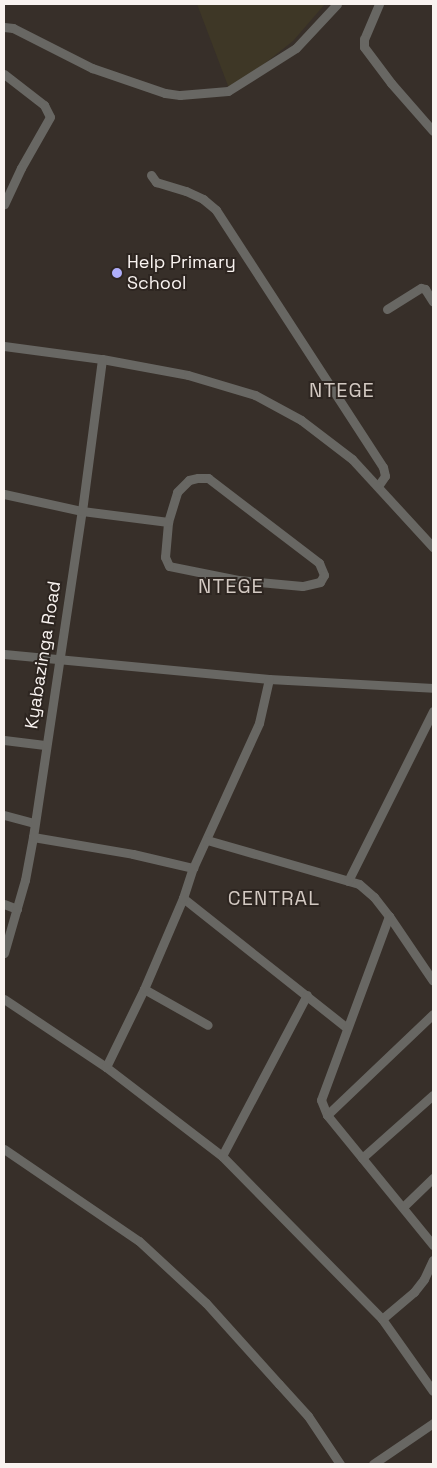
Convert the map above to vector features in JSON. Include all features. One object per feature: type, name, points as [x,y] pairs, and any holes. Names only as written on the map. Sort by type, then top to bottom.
[{"type":"street","points":[[4,27],[13,28],[92,68],[165,92],[180,95],[228,91],[296,48],[337,4]]},
{"type":"street","points":[[379,4],[364,39],[364,47],[390,83],[433,131]]},
{"type":"street","points":[[4,74],[44,105],[50,117],[21,168],[4,204]]},
{"type":"street","points":[[151,175],[156,182],[185,192],[186,190],[203,199],[216,210],[384,467],[385,476],[378,486]]},
{"type":"street","points":[[387,309],[421,288],[426,291],[433,302]]},
{"type":"street","points":[[4,346],[102,359],[188,375],[255,395],[308,425],[352,459],[433,547]]},
{"type":"street","name":"Kyabazinga Road","points":[[4,954],[17,909],[33,837],[45,745],[82,511],[102,359]]},
{"type":"street","points":[[208,478],[319,564],[324,575],[320,582],[302,586],[238,580],[172,567],[165,561],[168,522],[177,492],[182,485],[189,480],[208,478]]},
{"type":"street","points":[[4,493],[82,511],[168,522]]},
{"type":"street","points":[[4,654],[269,679],[433,688]]},
{"type":"street","points":[[106,1067],[144,990],[183,898],[193,868],[259,723],[269,679]]},
{"type":"street","points":[[348,880],[433,711]]},
{"type":"street","points":[[4,740],[45,745]]},
{"type":"street","points":[[4,815],[34,823]]},
{"type":"street","points":[[33,837],[133,854],[193,868]]},
{"type":"street","points":[[207,840],[348,880],[366,889],[389,916],[433,981]]},
{"type":"street","points":[[183,898],[346,1027]]},
{"type":"street","points":[[4,904],[17,909]]},
{"type":"street","points":[[389,916],[346,1027],[321,1100],[327,1115],[433,1245]]},
{"type":"street","points":[[144,990],[208,1025]]},
{"type":"street","points":[[222,1156],[307,995]]},
{"type":"street","points":[[4,1000],[106,1067],[222,1156],[382,1319],[433,1390]]},
{"type":"street","points":[[327,1115],[433,1014]]},
{"type":"street","points":[[362,1158],[433,1095]]},
{"type":"street","points":[[4,1149],[139,1241],[206,1303],[308,1416],[340,1464]]},
{"type":"street","points":[[403,1207],[433,1178]]},
{"type":"street","points":[[382,1319],[414,1292],[424,1279],[433,1260]]},
{"type":"street","points":[[373,1464],[433,1423]]},
{"type":"shaded area","points":[[197,4],[325,4],[293,41],[230,91]]},
{"type":"place","name":"Help Primary School","points":[[117,273]]},
{"type":"district","name":"NTEGE","points":[[342,390]]},
{"type":"district","name":"NTEGE","points":[[231,586]]},
{"type":"district","name":"CENTRAL","points":[[274,898]]}]
